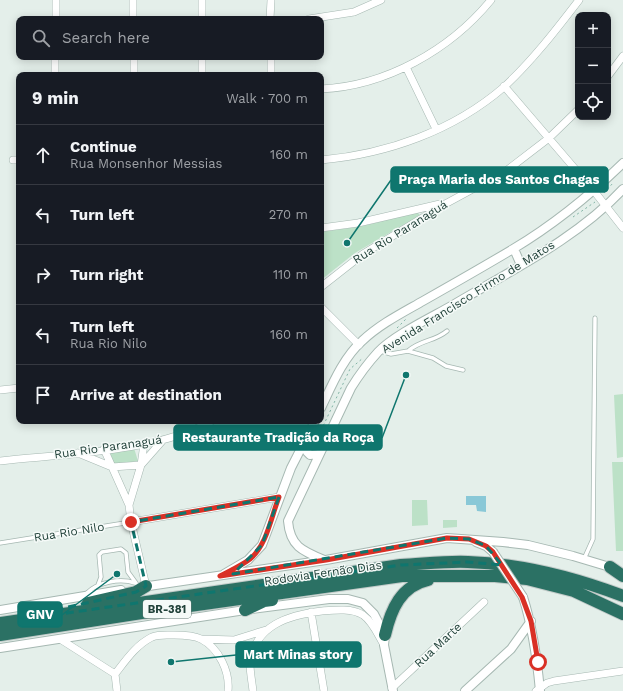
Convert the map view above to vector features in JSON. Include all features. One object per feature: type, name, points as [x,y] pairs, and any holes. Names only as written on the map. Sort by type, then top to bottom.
[{"type":"highway","name":"Rodovia Fernão Dias","points":[[0,623],[401,565],[468,562],[526,568],[585,582],[623,596]]},
{"type":"highway","points":[[610,567],[623,576]]},
{"type":"highway","name":"Rodovia Fernão Dias","points":[[0,634],[402,576],[495,576],[527,579],[574,591],[621,613]]},
{"type":"highway","points":[[384,640],[389,619],[399,597],[414,584],[432,580],[495,576]]},
{"type":"highway","points":[[245,610],[264,601],[325,590],[335,585]]},
{"type":"highway","points":[[46,616],[64,608],[136,592],[141,586]]},
{"type":"street","points":[[56,0],[56,16]]},
{"type":"street","points":[[133,0],[133,16]]},
{"type":"street","points":[[202,0],[202,16]]},
{"type":"street","points":[[270,16],[271,0]]},
{"type":"street","points":[[324,17],[354,12],[381,0]]},
{"type":"street","points":[[324,89],[356,84],[406,66],[434,51],[460,32],[490,0]]},
{"type":"street","points":[[324,160],[346,158],[409,142],[462,117],[504,86],[546,43],[579,0]]},
{"type":"street","points":[[611,72],[623,56]]},
{"type":"street","points":[[55,72],[56,60]]},
{"type":"street","points":[[134,60],[134,72]]},
{"type":"street","points":[[202,60],[202,72]]},
{"type":"street","points":[[271,60],[271,72]]},
{"type":"street","points":[[406,66],[436,129]]},
{"type":"street","points":[[504,86],[607,206],[623,228]]},
{"type":"street","name":"Rua Rio Paranaguá","points":[[324,285],[363,254],[446,202],[506,171],[549,138],[575,113]]},
{"type":"street","name":"Avenida Francisco Firmo de Matos","points":[[324,402],[335,379],[359,345],[388,321],[514,249],[553,223],[594,191],[623,163]]},
{"type":"street","name":"Avenida Francisco Firmo de Matos","points":[[326,560],[308,553],[294,542],[289,533],[288,521],[351,388],[362,370],[379,350],[408,330],[521,265],[564,237],[607,206],[623,189]]},
{"type":"street","points":[[324,228],[358,223],[446,202]]},
{"type":"street","points":[[514,249],[521,265]]},
{"type":"street","points":[[324,310],[359,345]]},
{"type":"street","points":[[0,390],[16,388]]},
{"type":"street","name":"Rua Rio Paranaguá","points":[[0,461],[144,444],[182,435],[206,424]]},
{"type":"street","points":[[220,576],[248,560],[262,545],[291,468],[313,424]]},
{"type":"street","points":[[314,424],[307,452],[310,455],[319,454]]},
{"type":"street","points":[[77,452],[112,467],[141,465],[164,439]]},
{"type":"street","points":[[129,505],[141,465],[144,444]]},
{"type":"street","points":[[104,449],[129,505],[141,586]]},
{"type":"street","name":"Rua Rio Nilo","points":[[131,522],[279,497]]},
{"type":"street","name":"BR-381","points":[[0,610],[141,586],[326,560],[447,538],[528,546],[584,559],[610,567],[623,573]]},
{"type":"street","points":[[469,539],[486,546],[493,552],[522,597],[531,621],[536,645],[539,690],[554,681],[623,671]]},
{"type":"street","name":"BR-381","points":[[0,648],[245,610],[329,599],[348,599],[363,603],[374,614],[384,640]]},
{"type":"street","name":"Rua Marte","points":[[392,690],[484,602]]},
{"type":"street","points":[[115,674],[142,643],[154,636],[186,635],[201,639],[234,640],[266,630],[284,618],[311,612],[340,609],[363,615],[384,640]]},
{"type":"street","points":[[311,612],[324,691]]},
{"type":"street","points":[[465,691],[511,649],[531,621]]},
{"type":"street","points":[[253,691],[250,665],[253,652],[266,630]]},
{"type":"street","points":[[60,639],[115,674],[118,691]]},
{"type":"street","points":[[201,639],[210,646],[224,664],[228,691]]},
{"type":"street","name":"Rua Marte","points":[[384,640],[392,690]]},
{"type":"lane","points":[[584,559],[593,539],[595,318]]},
{"type":"lane","points":[[408,351],[417,343],[432,340],[447,331]]},
{"type":"lane","points":[[379,350],[391,354],[408,351],[464,370]]},
{"type":"lane","name":"Rua Rio Nilo","points":[[0,543],[131,522]]},
{"type":"lane","points":[[85,596],[98,585],[101,577],[99,555],[102,552],[121,549],[126,553],[128,572],[141,586]]},
{"type":"lane","points":[[98,585],[121,581],[141,586]]},
{"type":"highlighted area","points":[[279,497],[262,545],[233,574],[447,538],[469,539],[486,546],[502,565],[468,562],[401,565],[46,616],[64,608],[136,592],[146,586],[131,522]]},
{"type":"green space","points":[[417,212],[420,215],[355,253],[324,278],[324,232],[363,226]]},
{"type":"green space","points":[[623,394],[623,457],[617,458],[614,395]]},
{"type":"green space","points":[[134,448],[138,461],[113,465],[110,451]]},
{"type":"green space","points":[[612,462],[623,462],[623,551],[616,551]]},
{"type":"green space","points":[[412,500],[427,500],[428,525],[412,526]]},
{"type":"green space","points":[[443,520],[457,520],[457,527],[443,528]]},
{"type":"water","points":[[466,496],[486,496],[486,512],[477,511],[476,505],[466,505]]},
{"type":"place","name":"Praça Maria dos Santos Chagas","points":[[347,243]]},
{"type":"place","name":"Restaurante Tradição da Roça","points":[[406,375]]},
{"type":"place","name":"GNV","points":[[117,574]]},
{"type":"place","name":"Mart Minas story","points":[[171,662]]},
{"type":"route","points":[[131,522],[279,497],[262,545],[248,560],[220,576],[326,560],[447,538],[469,539],[486,546],[493,552],[522,597],[531,621],[538,662]]}]
